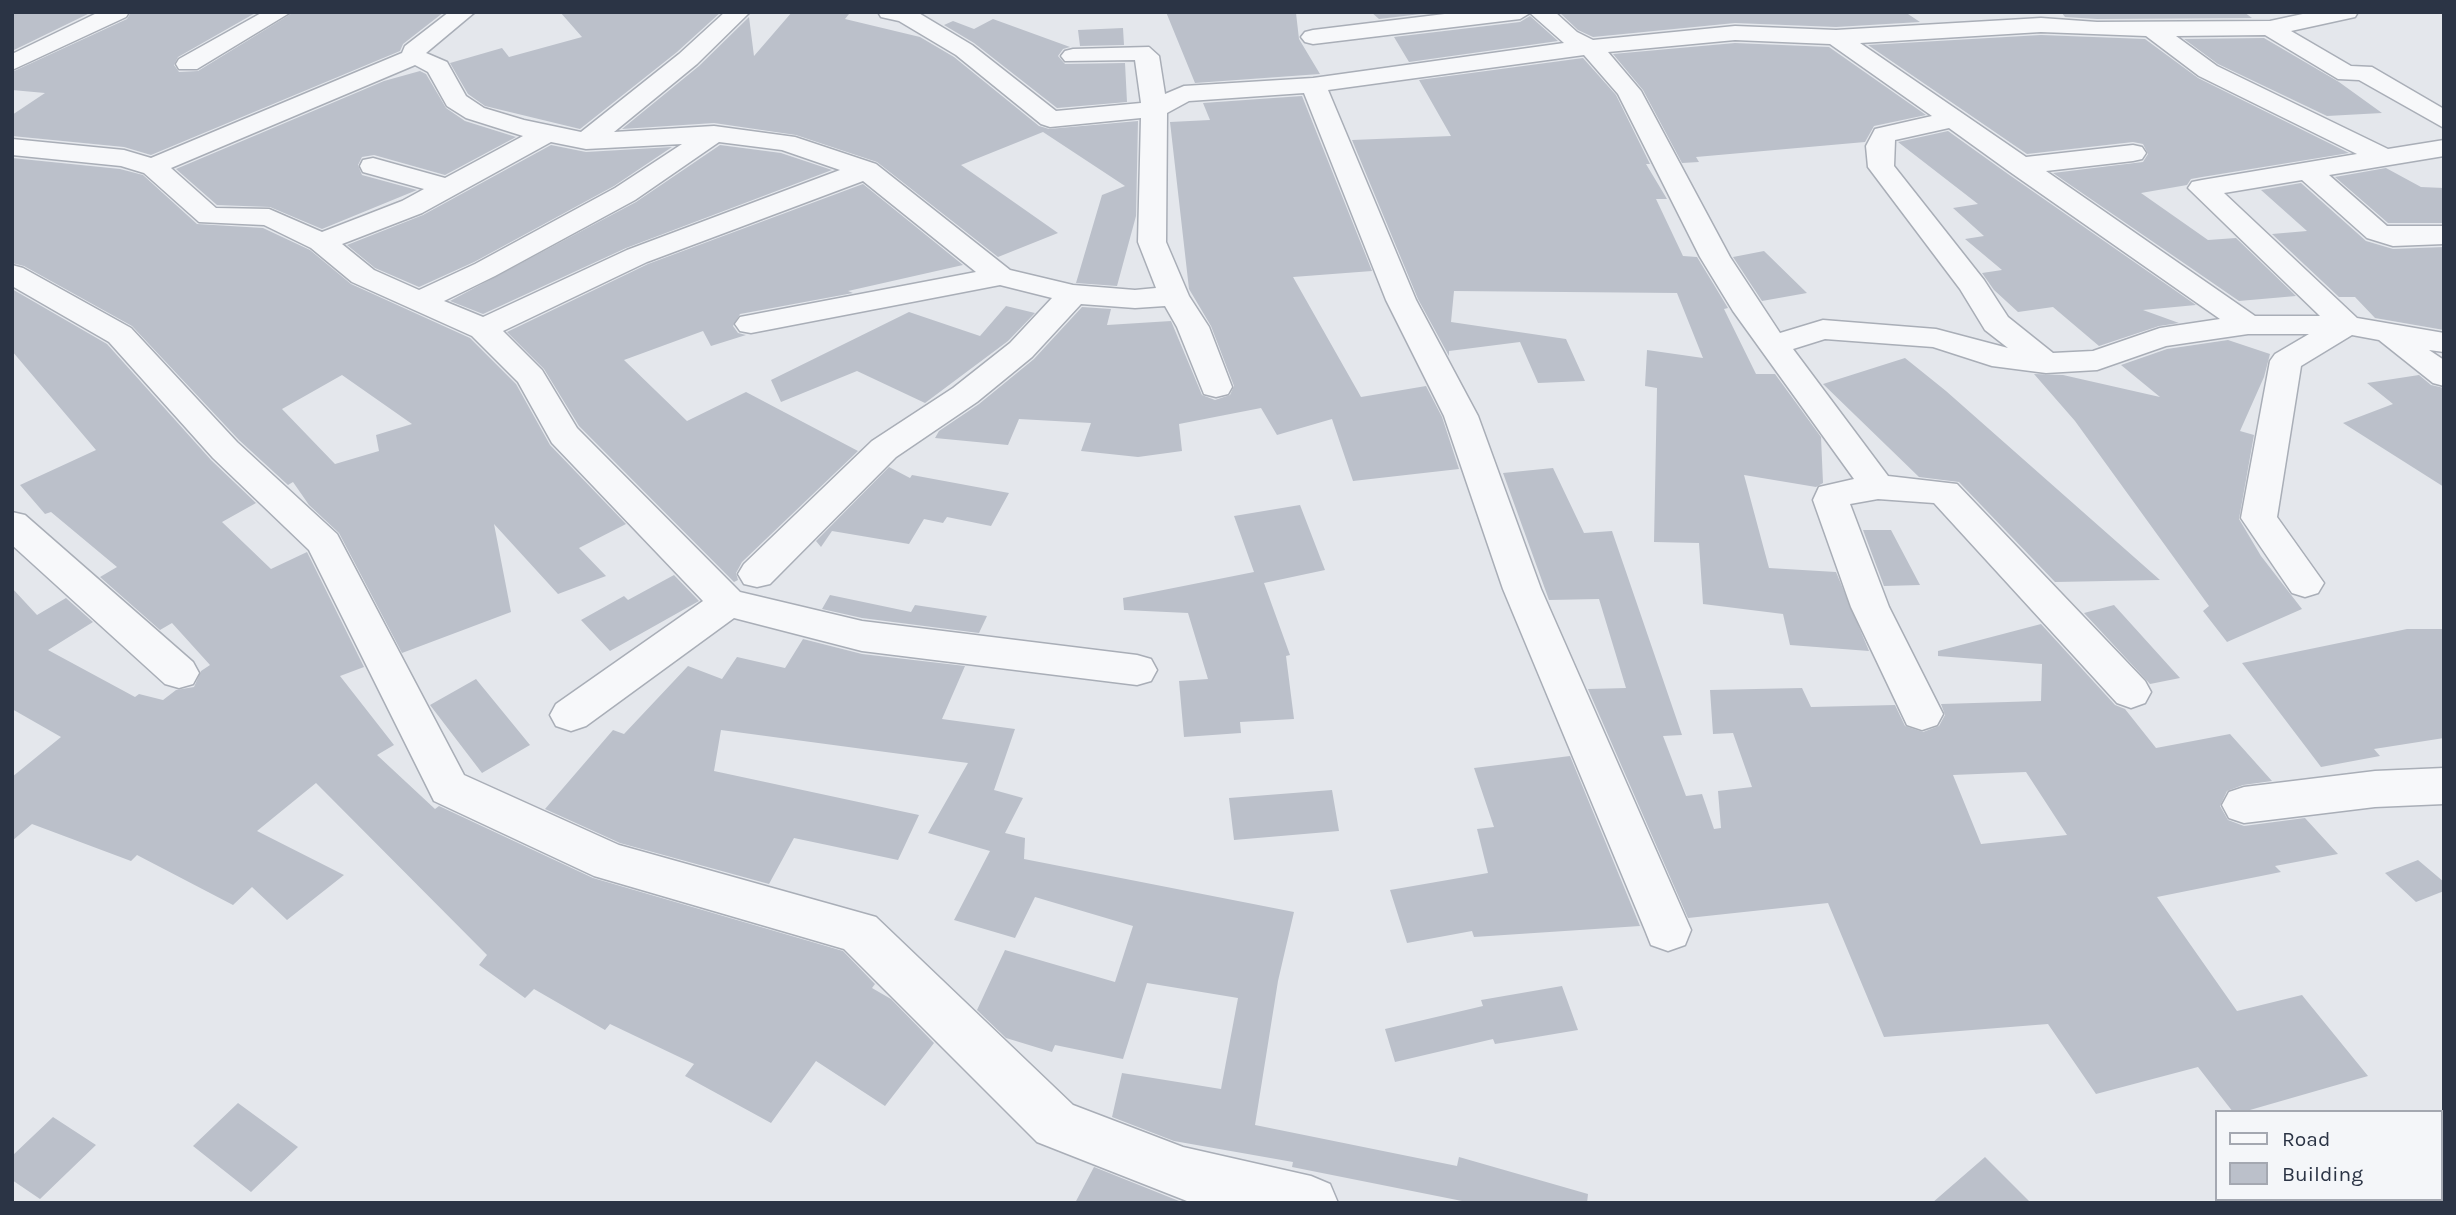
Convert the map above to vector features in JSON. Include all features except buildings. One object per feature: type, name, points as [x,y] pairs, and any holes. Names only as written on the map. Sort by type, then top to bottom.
[{"type":"street","points":[[12,63],[118,12]]},
{"type":"street","points":[[188,64],[280,12]]},
{"type":"street","points":[[464,12],[413,51],[416,56],[438,67],[456,101],[475,113],[518,127],[586,141],[713,134],[786,143],[866,170],[1000,276],[1073,294],[1135,299],[1174,296]]},
{"type":"street","points":[[586,141],[688,59],[739,12]]},
{"type":"street","points":[[889,12],[907,16],[964,50],[1050,119],[1154,109],[1184,94],[1313,85],[1590,47],[1735,33],[1836,37],[2040,18],[2151,28],[2270,27],[2347,12]]},
{"type":"street","points":[[1313,37],[1520,12]]},
{"type":"street","points":[[1541,12],[1569,37],[1590,47],[1629,91],[1715,257],[1748,311],[1878,487]]},
{"type":"street","points":[[2270,27],[2347,74],[2363,72],[2444,120]]},
{"type":"street","points":[[2151,28],[2208,71],[2383,157]]},
{"type":"street","points":[[1836,37],[2248,325]]},
{"type":"street","points":[[1073,56],[1145,54],[1154,109],[1152,242],[1174,296],[1193,327],[1216,387]]},
{"type":"street","points":[[154,167],[173,156],[234,134],[416,56]]},
{"type":"street","points":[[1313,85],[1401,300],[1461,416],[1522,589],[1668,930]]},
{"type":"street","points":[[1954,119],[1884,135],[1879,146],[1881,167],[1973,286],[1996,323],[2046,363]]},
{"type":"street","points":[[321,242],[412,207],[548,133]]},
{"type":"street","points":[[419,301],[485,270],[625,194],[713,134]]},
{"type":"street","points":[[12,147],[124,159],[154,167],[209,216],[269,217],[321,242],[363,276],[483,329],[531,377],[564,435],[728,603],[862,636],[1137,670]]},
{"type":"street","points":[[2347,325],[2281,258],[2202,188],[2444,148]]},
{"type":"street","points":[[2020,166],[2133,153]]},
{"type":"street","points":[[373,166],[449,188]]},
{"type":"street","points":[[2306,169],[2377,232],[2393,236],[2444,235]]},
{"type":"street","points":[[483,329],[637,256],[866,170]]},
{"type":"street","points":[[12,274],[120,335],[225,450],[324,543],[382,662],[449,788],[610,862],[859,932],[1055,1124],[1183,1174],[1311,1203]]},
{"type":"street","points":[[751,324],[1000,276]]},
{"type":"street","points":[[757,573],[884,449],[965,395],[1021,350],[1073,294]]},
{"type":"street","points":[[1774,345],[1823,329],[1936,338],[1992,356],[2046,363],[2097,360],[2160,337],[2248,325],[2347,325],[2444,343]]},
{"type":"street","points":[[2305,583],[2259,518],[2261,505],[2286,361],[2347,325]]},
{"type":"street","points":[[2385,332],[2444,376]]},
{"type":"street","points":[[1922,714],[1870,607],[1831,500],[1832,495],[1839,492],[1878,487],[1938,491],[1950,496],[2131,692]]},
{"type":"street","points":[[12,524],[179,673]]},
{"type":"street","points":[[571,715],[728,603]]},
{"type":"street","points":[[2244,805],[2375,789],[2444,786]]}]
